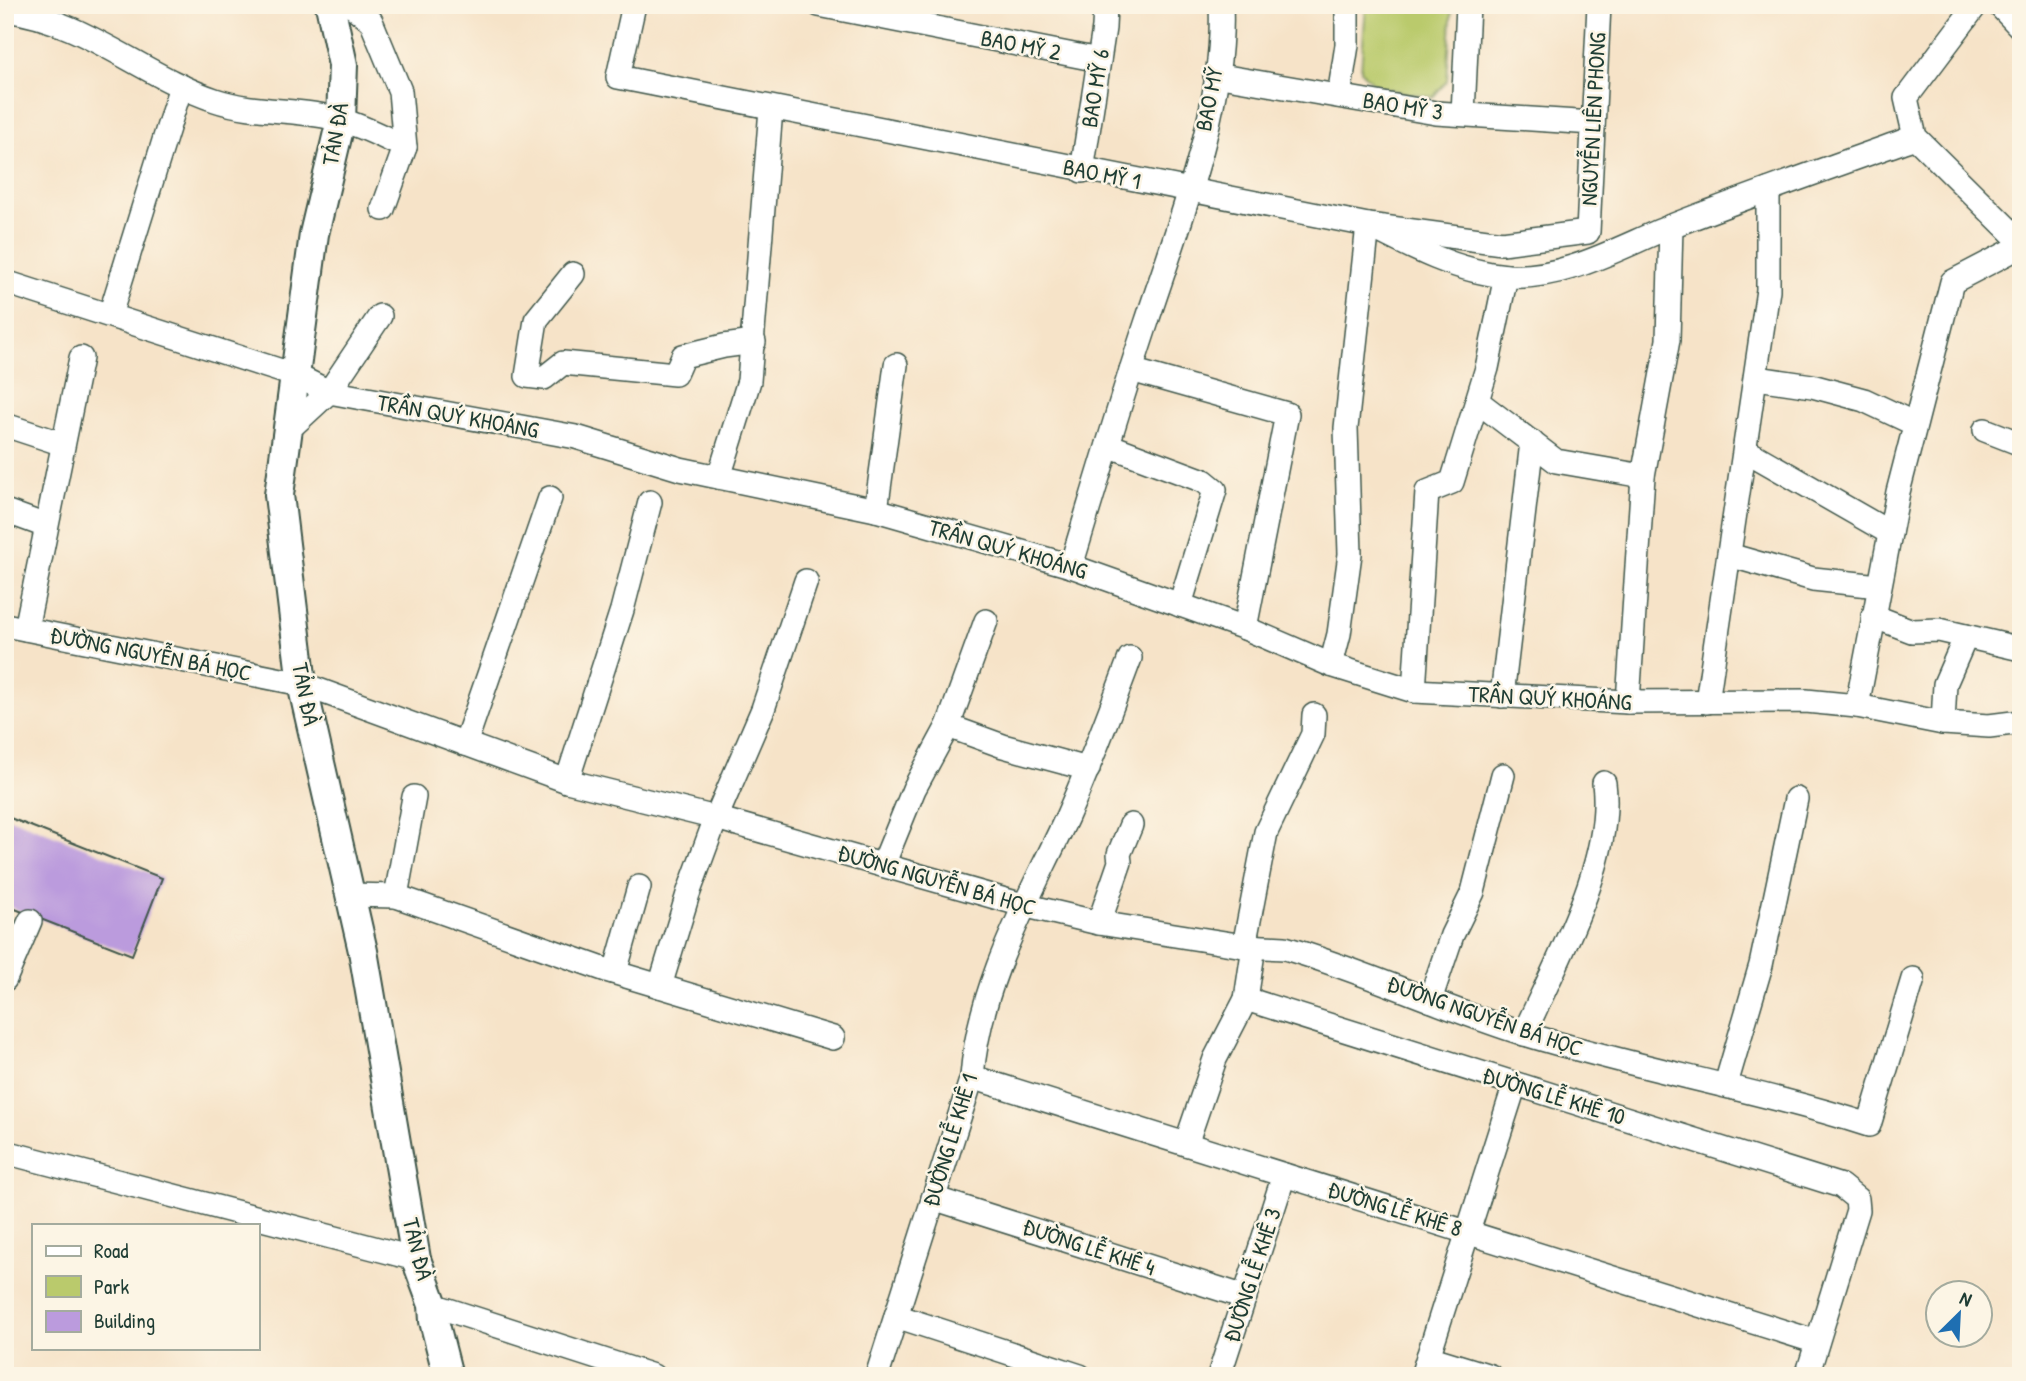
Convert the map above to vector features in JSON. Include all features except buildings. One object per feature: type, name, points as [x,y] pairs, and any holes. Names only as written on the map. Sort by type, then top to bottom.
[{"type":"main road","name":"TẢN ĐÀ","points":[[330,5],[343,65],[341,120],[314,234],[279,495],[302,684],[363,951],[416,1259],[433,1306],[433,1321],[448,1376]]},
{"type":"street","points":[[351,5],[371,21],[400,91],[405,147],[383,209]]},
{"type":"street","name":"BAO MỸ 1","points":[[634,5],[618,77],[1082,171],[1368,225],[1503,243],[1588,232]]},
{"type":"street","name":"BAO MỸ 2","points":[[819,5],[1099,60]]},
{"type":"street","name":"BAO MỸ 6","points":[[1082,171],[1105,5]]},
{"type":"street","name":"BAO MỸ","points":[[1071,566],[1189,191],[1214,75],[1221,5]]},
{"type":"street","points":[[1339,96],[1347,45],[1347,5]]},
{"type":"street","points":[[1463,114],[1468,5]]},
{"type":"street","name":"NGUYỄN LIÊN PHONG","points":[[1588,232],[1599,5]]},
{"type":"street","points":[[1857,706],[1879,586],[1914,424],[1952,282],[2021,244],[1915,137],[1906,98],[1976,5]]},
{"type":"street","points":[[1999,5],[2021,28]]},
{"type":"street","points":[[5,10],[44,18],[77,32],[181,86],[216,101],[247,108],[341,120],[405,147]]},
{"type":"street","name":"BAO MỸ 3","points":[[1214,75],[1463,114],[1593,122]]},
{"type":"street","points":[[110,315],[181,86]]},
{"type":"street","points":[[719,477],[749,381],[771,108]]},
{"type":"street","points":[[1331,665],[1339,634],[1350,554],[1346,428],[1368,225],[1429,257],[1506,276],[1543,274],[1582,263],[1671,226],[1915,137]]},
{"type":"street","points":[[1707,702],[1757,379],[1768,290],[1768,190]]},
{"type":"street","points":[[1628,702],[1643,475],[1668,340],[1671,226]]},
{"type":"street","points":[[573,274],[536,320],[527,376],[544,378],[563,363],[675,374],[683,356],[724,345],[754,342]]},
{"type":"street","points":[[1414,691],[1427,492],[1452,482],[1477,401],[1506,276]]},
{"type":"street","name":"TRẦN QUÝ KHOÁNG","points":[[5,282],[297,376],[329,392],[576,437],[680,470],[876,510],[1071,566],[1245,628],[1331,665],[1414,691],[1628,702],[1806,701],[1857,706],[1943,723],[1989,726],[2021,722]]},
{"type":"street","points":[[289,429],[329,392],[380,316]]},
{"type":"street","points":[[15,627],[46,526],[81,358]]},
{"type":"street","points":[[876,510],[896,365]]},
{"type":"street","points":[[1131,370],[1287,414],[1245,628]]},
{"type":"street","points":[[1757,379],[1812,386],[1864,400],[1914,424]]},
{"type":"street","points":[[1477,401],[1556,461],[1643,475]]},
{"type":"street","points":[[5,425],[63,444]]},
{"type":"street","points":[[1985,430],[2021,444]]},
{"type":"street","points":[[1502,696],[1532,442]]},
{"type":"street","points":[[1108,445],[1204,481],[1215,490],[1180,605]]},
{"type":"street","points":[[1745,450],[1890,533]]},
{"type":"street","points":[[465,744],[550,498]]},
{"type":"street","points":[[568,781],[622,610],[650,502]]},
{"type":"street","points":[[5,510],[46,526]]},
{"type":"street","points":[[1729,555],[1813,579],[1879,586]]},
{"type":"street","points":[[660,986],[688,894],[716,818],[763,709],[806,580]]},
{"type":"street","points":[[1873,616],[1912,631],[1939,630],[2021,649]]},
{"type":"street","points":[[883,864],[914,789],[948,726],[986,621]]},
{"type":"street","name":"ĐƯỜNG NGUYỄN BÁ HỌC","points":[[15,627],[302,684],[568,781],[716,818],[1023,905],[1099,923],[1249,946],[1285,948],[1524,1034],[1629,1063],[1726,1084],[1870,1125],[1913,979]]},
{"type":"street","points":[[1943,723],[1945,684],[1966,636]]},
{"type":"street","name":"ĐƯỜNG LỄ KHÊ 1","points":[[877,1376],[972,1077],[975,1043],[1005,945],[1088,769],[1130,658]]},
{"type":"street","points":[[1186,1144],[1215,1059],[1246,999],[1249,946],[1266,832],[1313,734],[1314,715]]},
{"type":"street","points":[[948,726],[1003,746],[1088,769]]},
{"type":"street","points":[[1430,1000],[1452,935],[1473,892],[1503,775]]},
{"type":"street","points":[[1524,1034],[1582,901],[1607,807],[1604,783]]},
{"type":"street","points":[[396,896],[414,797]]},
{"type":"street","points":[[1726,1084],[1761,965],[1796,799]]},
{"type":"street","points":[[1099,923],[1120,862],[1119,854],[1132,825]]},
{"type":"street","points":[[615,972],[639,887]]},
{"type":"street","points":[[349,895],[396,896],[615,972],[833,1038]]},
{"type":"street","points":[[5,979],[30,921]]},
{"type":"street","name":"ĐƯỜNG LỄ KHÊ 10","points":[[1246,999],[1841,1186],[1857,1199],[1858,1210],[1817,1342]]},
{"type":"street","name":"ĐƯỜNG LỄ KHÊ 8","points":[[972,1077],[1817,1342]]},
{"type":"street","points":[[1490,1376],[1425,1366],[1515,1084]]},
{"type":"street","points":[[5,1152],[416,1259]]},
{"type":"street","name":"ĐƯỜNG LỄ KHÊ 3","points":[[1219,1376],[1284,1175]]},
{"type":"street","name":"ĐƯỜNG LỄ KHÊ 4","points":[[933,1198],[1245,1297]]},
{"type":"street","points":[[433,1306],[653,1376]]},
{"type":"street","points":[[896,1316],[1080,1376]]},
{"type":"street","points":[[1807,1376],[1817,1342]]},
{"type":"green space","points":[[1366,5],[1452,5],[1447,81],[1433,97],[1383,87],[1367,78],[1361,70]]}]
